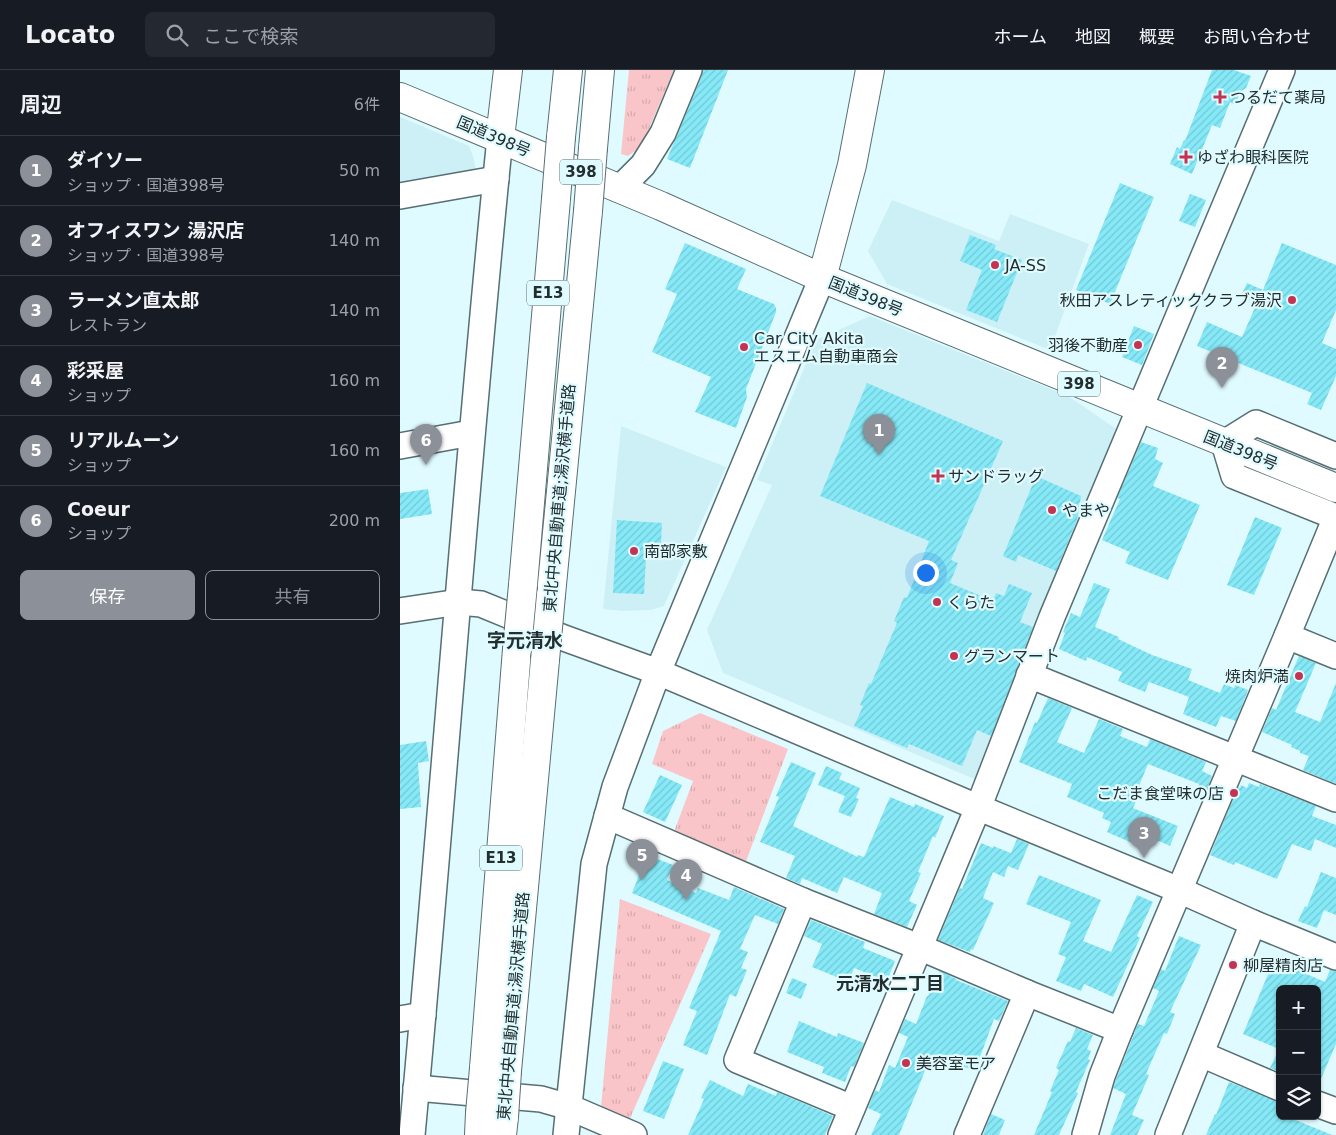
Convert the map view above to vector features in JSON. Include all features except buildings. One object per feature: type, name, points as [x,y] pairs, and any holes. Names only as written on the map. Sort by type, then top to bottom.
[{"type":"main road","points":[[500,138],[508,70]]},
{"type":"main road","name":"東北中央自動車道;湯沢横手道路","points":[[491,1125],[517,649],[568,70]]},
{"type":"main road","name":"東北中央自動車道;湯沢横手道路","points":[[495,1070],[545,660],[600,70]]},
{"type":"main road","points":[[822,278],[852,165],[870,70]]},
{"type":"main road","name":"国道398号","points":[[400,97],[619,189],[822,278],[1336,488]]},
{"type":"street","points":[[619,189],[643,165],[663,133],[689,70]]},
{"type":"street","points":[[841,1135],[977,807],[1029,674],[1282,70]]},
{"type":"street","points":[[412,1135],[416,1088],[411,1017],[459,602],[472,433],[500,138]]},
{"type":"street","points":[[400,196],[496,179]]},
{"type":"street","points":[[566,1135],[594,864],[615,787],[658,672],[822,278]]},
{"type":"street","points":[[1085,1135],[1102,1076],[1120,1030],[1336,517],[1234,476],[1224,442],[1256,423],[1335,454]]},
{"type":"street","points":[[400,446],[472,433]]},
{"type":"street","points":[[400,610],[459,602],[481,604],[564,638],[658,672],[1179,890],[1253,924],[1336,957]]},
{"type":"street","points":[[1287,636],[1336,656]]},
{"type":"street","points":[[1029,674],[1336,799]]},
{"type":"street","points":[[607,816],[803,901],[1120,1030]]},
{"type":"street","points":[[803,901],[737,1060],[852,1108]]},
{"type":"street","points":[[1168,1135],[1253,924]]},
{"type":"street","points":[[967,1135],[1027,993]]},
{"type":"street","points":[[1202,1054],[1276,1086]]},
{"type":"street","points":[[416,1088],[542,1099],[569,1106],[634,1135]]},
{"type":"street","points":[[1321,1106],[1336,1112]]},
{"type":"shaded area","points":[[400,117],[469,146],[477,175],[400,187]]},
{"type":"shaded area","points":[[892,200],[999,241],[1010,214],[1089,244],[1050,350],[887,284],[868,251]]},
{"type":"shaded area","points":[[870,316],[1068,396],[1121,432],[979,781],[723,673],[707,630],[772,485],[757,480],[816,340]]},
{"type":"shaded area","points":[[621,426],[726,467],[664,606],[651,610],[622,611],[603,609]]},
{"type":"green space","points":[[629,70],[674,70],[641,147],[628,156],[621,154]]},
{"type":"green space","points":[[700,713],[788,749],[745,864],[672,837],[693,781],[652,764],[663,731]]},
{"type":"green space","points":[[620,899],[711,934],[628,1123],[601,1107]]},
{"type":"place","name":"つるだて薬局","points":[[1220,97]]},
{"type":"place","name":"ゆざわ眼科医院","points":[[1186,157]]},
{"type":"place","name":"JA-SS","points":[[995,265]]},
{"type":"place","name":"秋田アスレティッククラブ湯沢","points":[[1292,300]]},
{"type":"place","name":"羽後不動産","points":[[1138,345]]},
{"type":"place","name":"Car City Akita エスエム自動車商会","points":[[744,347]]},
{"type":"place","name":"オフィスワン 湯沢店","points":[[1222,388]]},
{"type":"place","name":"ダイソー","points":[[879,455]]},
{"type":"place","name":"Coeur","points":[[426,465]]},
{"type":"place","name":"サンドラッグ","points":[[938,476]]},
{"type":"place","name":"やまや","points":[[1052,510]]},
{"type":"place","name":"南部家敷","points":[[634,551]]},
{"type":"place","name":"くらた","points":[[937,602]]},
{"type":"place","name":"グランマート","points":[[954,656]]},
{"type":"place","name":"焼肉炉満","points":[[1299,676]]},
{"type":"place","name":"こだま食堂味の店","points":[[1234,793]]},
{"type":"place","name":"ラーメン直太郎","points":[[1144,858]]},
{"type":"place","name":"リアルムーン","points":[[642,880]]},
{"type":"place","name":"彩采屋","points":[[686,900]]},
{"type":"place","name":"柳屋精肉店","points":[[1233,965]]},
{"type":"place","name":"美容室モア","points":[[906,1063]]},
{"type":"district","name":"字元清水","points":[[525,640]]},
{"type":"district","name":"元清水二丁目","points":[[890,984]]}]
